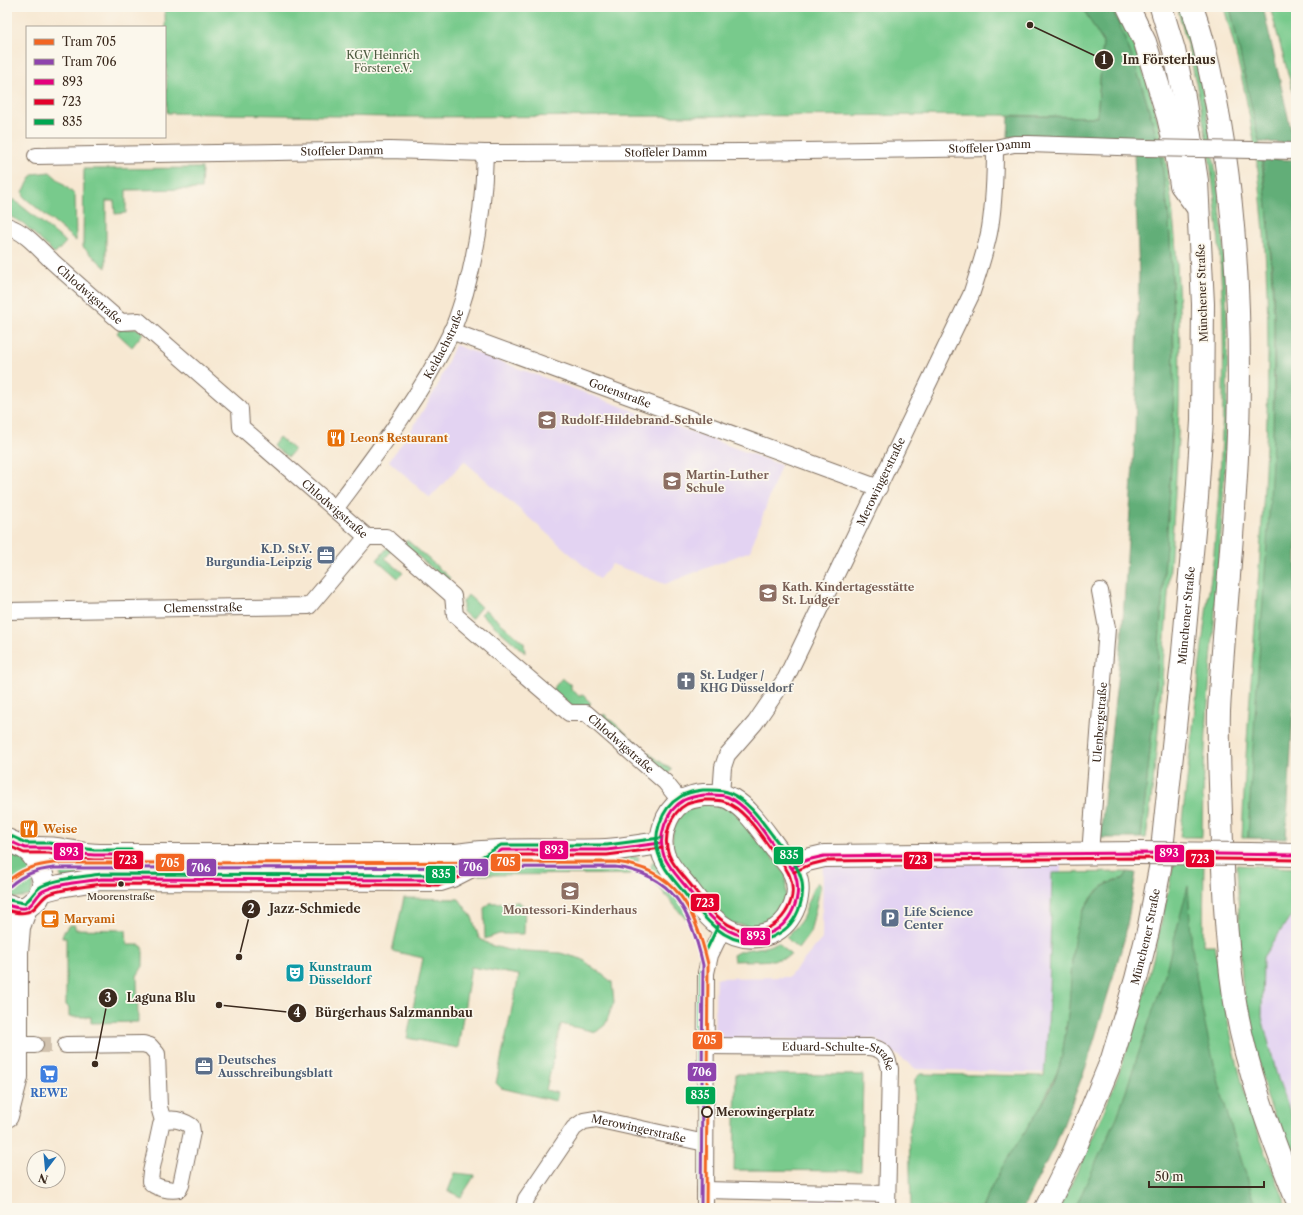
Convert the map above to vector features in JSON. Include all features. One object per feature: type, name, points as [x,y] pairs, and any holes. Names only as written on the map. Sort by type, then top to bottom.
[{"type":"main road","points":[[1128,7],[1144,42],[1161,95],[1176,152],[1181,185],[1198,208]]},
{"type":"main road","name":"Münchener Straße","points":[[1046,1208],[1072,1156],[1112,1059],[1136,979],[1160,868],[1183,652],[1197,498],[1202,421],[1203,304],[1197,181],[1184,97],[1174,50],[1161,7]]},
{"type":"main road","points":[[1192,7],[1202,40],[1218,111],[1231,199],[1238,295],[1238,434],[1232,541],[1219,714],[1222,861],[1228,946],[1235,999],[1258,1095],[1296,1198]]},
{"type":"main road","points":[[1202,40],[1204,7]]},
{"type":"main road","points":[[721,795],[730,798],[740,805],[792,868],[798,884],[795,904],[787,920],[775,932],[752,937],[737,935],[723,928],[701,907],[670,866],[664,855],[661,843],[662,830],[667,820],[680,802],[692,797],[721,795]]},
{"type":"main road","points":[[16,844],[80,854],[100,855],[455,855],[477,851],[502,850],[607,850],[661,843]]},
{"type":"main road","points":[[7,1116],[26,1044],[17,952],[19,927],[16,907],[38,898],[44,884],[39,865],[32,854],[16,844]]},
{"type":"main road","points":[[41,891],[100,879],[440,880],[482,862],[502,850]]},
{"type":"main road","points":[[792,868],[807,860],[824,856],[1138,853],[1296,855]]},
{"type":"street","name":"Stoffeler Damm","points":[[36,156],[390,150],[485,152],[736,152],[995,148],[1014,144],[1296,151]]},
{"type":"street","name":"Merowingerstraße","points":[[721,795],[723,767],[726,755],[755,723],[786,678],[971,295],[990,228],[995,175],[995,148]]},
{"type":"street","name":"Keldachstraße","points":[[335,509],[409,408],[452,332],[470,274],[481,223],[485,152]]},
{"type":"street","name":"Chlodwigstraße","points":[[7,226],[14,228],[25,235],[121,322],[139,321],[240,409],[241,427],[367,537],[386,537],[453,596],[455,615],[569,713],[586,713],[666,782],[680,802]]},
{"type":"street","name":"Gotenstraße","points":[[452,332],[879,488]]},
{"type":"street","name":"Clemensstraße","points":[[7,611],[309,606],[367,537]]},
{"type":"street","name":"Ulenbergstraße","points":[[1090,854],[1107,628],[1100,592]]},
{"type":"street","points":[[705,1208],[706,973],[710,955],[723,928]]},
{"type":"street","points":[[66,1045],[143,1044],[150,1046],[154,1050],[158,1059],[159,1107],[163,1121]]},
{"type":"street","name":"Eduard-Schulte-Straße","points":[[705,1046],[869,1047],[881,1050],[887,1057],[890,1069],[887,1201],[705,1190]]},
{"type":"street","name":"Merowingerstraße","points":[[524,1208],[526,1199],[574,1128],[584,1121],[596,1119],[705,1143]]},
{"type":"shaded area","points":[[455,345],[781,465],[750,551],[665,584],[612,564],[599,579],[464,461],[430,498],[389,461],[413,427],[437,387]]},
{"type":"shaded area","points":[[1061,861],[1058,1023],[1052,1073],[916,1069],[876,1039],[714,1039],[716,978],[789,977],[822,939],[823,862]]},
{"type":"shaded area","points":[[1296,912],[1296,1128],[1278,1079],[1262,1017],[1263,957],[1290,917]]},
{"type":"shaded area","points":[[884,1198],[884,1208],[795,1208],[795,1200]]},
{"type":"green space","name":"KGV Heinrich Förster e.V.","points":[[165,7],[1082,7],[1103,42],[1097,117],[1003,115],[390,117],[167,113]]},
{"type":"green space","points":[[1082,7],[1111,7],[1137,72],[1157,139],[1008,137],[1009,116],[1097,117],[1103,42]]},
{"type":"green space","points":[[1111,7],[1117,7],[1131,39],[1149,88],[1162,139],[1157,139],[1137,72]]},
{"type":"green space","points":[[1177,7],[1180,12],[1182,11],[1181,7],[1200,76],[1219,198],[1227,301],[1228,353],[1225,457],[1206,734],[1202,837],[1180,837],[1215,541],[1221,462],[1223,331],[1215,200],[1206,136],[1193,71]]},
{"type":"green space","points":[[1224,7],[1230,7],[1259,142],[1268,215],[1274,319],[1273,453],[1248,838],[1242,838],[1267,432],[1268,351],[1266,269],[1260,188],[1254,142],[1241,74]]},
{"type":"green space","points":[[1230,7],[1263,7],[1294,143],[1259,142]]},
{"type":"green space","points":[[1270,7],[1296,7],[1296,103]]},
{"type":"green space","points":[[1134,152],[1161,156],[1169,220],[1172,279],[1174,386],[1170,488],[1155,700],[1141,838],[1100,838],[1122,635],[1135,432],[1139,275]]},
{"type":"green space","points":[[1161,156],[1165,156],[1177,266],[1180,376],[1176,485],[1157,747],[1146,838],[1141,838],[1155,700],[1170,488],[1173,419],[1174,350],[1172,279],[1169,220]]},
{"type":"green space","points":[[1262,159],[1296,160],[1296,643],[1286,839],[1248,838],[1270,495],[1275,363],[1273,279]]},
{"type":"green space","points":[[202,168],[201,189],[126,190],[126,213],[115,214],[114,201],[106,201],[106,268],[83,247],[84,169]]},
{"type":"green space","points":[[50,172],[75,195],[76,241],[24,197],[23,192],[33,174]]},
{"type":"green space","points":[[13,199],[66,242],[55,254],[23,223],[7,215]]},
{"type":"green space","points":[[120,329],[138,329],[143,333],[132,347],[117,333]]},
{"type":"green space","points":[[279,437],[294,450],[288,457],[273,445]]},
{"type":"green space","points":[[407,540],[450,578],[448,582],[404,544]]},
{"type":"green space","points":[[388,547],[392,550],[385,558],[403,573],[398,578],[377,560]]},
{"type":"green space","points":[[468,595],[481,607],[471,619],[463,612],[463,602]]},
{"type":"green space","points":[[485,610],[524,643],[525,653],[481,614]]},
{"type":"green space","points":[[562,678],[571,685],[571,689],[578,695],[583,695],[591,703],[588,706],[571,706],[552,690]]},
{"type":"green space","points":[[604,714],[647,752],[672,770],[666,776],[602,717]]},
{"type":"green space","points":[[712,803],[733,810],[786,874],[786,904],[778,917],[764,927],[732,924],[714,911],[678,862],[672,850],[673,826],[682,813],[697,804]]},
{"type":"green space","points":[[7,849],[30,862],[36,876],[30,896],[7,899]]},
{"type":"green space","points":[[54,853],[107,863],[108,874],[63,883]]},
{"type":"green space","points":[[612,856],[639,857],[638,862],[634,861],[631,873],[629,874],[478,875],[492,865],[612,865]]},
{"type":"green space","points":[[653,861],[661,866],[700,915],[689,920],[683,916],[648,874]]},
{"type":"green space","points":[[1174,861],[1204,861],[1203,945],[1215,945],[1220,979],[1242,1082],[1257,1130],[1288,1208],[1059,1208],[1096,1130],[1118,1076],[1136,1022],[1164,911]]},
{"type":"green space","points":[[1237,865],[1296,868],[1296,912],[1290,917],[1263,957],[1262,1017],[1278,1079],[1296,1128],[1296,1174],[1267,1097],[1247,1016],[1242,980]]},
{"type":"green space","points":[[1128,872],[1123,879],[1115,880],[1096,892],[1084,909],[1072,958],[1070,1002],[1059,1068],[1039,1110],[992,1186],[982,1208],[911,1208],[909,1131],[915,1104],[915,1079],[920,1074],[1044,1076],[1048,1027],[1052,873]]},
{"type":"green space","points":[[1128,872],[1136,873],[1125,937],[1087,1064],[1057,1141],[1023,1208],[982,1208],[1002,1167],[1039,1110],[1056,1075],[1063,1049],[1071,986],[1072,954],[1076,931],[1080,920],[1089,901],[1096,893],[1112,882],[1123,879]]},
{"type":"green space","points":[[817,882],[820,889],[810,933],[798,949],[786,937],[796,927],[804,915]]},
{"type":"green space","points":[[1188,886],[1193,952],[1205,1024],[1228,1117],[1257,1208],[1075,1208],[1117,1117],[1164,978]]},
{"type":"green space","points":[[404,898],[459,899],[472,917],[479,938],[490,945],[508,950],[560,953],[582,959],[612,982],[614,1002],[605,1025],[596,1032],[561,1024],[546,1090],[558,1093],[556,1101],[501,1088],[496,1083],[519,975],[471,967],[458,1048],[407,1038],[423,958],[392,951]]},
{"type":"green space","points":[[519,902],[525,907],[524,934],[499,934],[485,939],[484,908],[490,903]]},
{"type":"green space","points":[[69,925],[75,925],[75,929],[126,930],[127,945],[140,945],[143,947],[143,966],[137,976],[138,1022],[91,1023],[91,1017],[69,1017],[69,1008],[66,1005],[66,938],[62,938],[63,933]]},
{"type":"green space","points":[[778,942],[791,955],[785,958],[771,960],[734,961],[733,955],[738,952],[766,947]]},
{"type":"green space","points":[[736,1074],[863,1075],[861,1171],[734,1170]]},
{"type":"green space","points":[[455,1173],[475,1175],[461,1197],[448,1191]]},
{"type":"tunnel","points":[[35,1045],[66,1045]]},
{"type":"tram line","name":"705","points":[[7,882],[29,868],[54,863],[615,862],[636,866],[654,873],[668,883],[680,895],[689,909],[697,926],[708,964],[706,1208]]},
{"type":"tram line","name":"706","points":[[10,886],[20,878],[30,873],[54,868],[615,867],[635,871],[652,878],[666,887],[677,899],[692,928],[703,965],[701,1208]]},
{"type":"transit line","name":"835","points":[[703,790],[724,791],[737,796],[759,817],[796,865],[801,879],[802,888],[800,907],[791,923],[784,930],[774,936],[756,941],[744,941],[723,933],[705,918],[664,867],[657,850],[657,832],[663,816],[673,802],[683,795],[694,791],[703,790]]},
{"type":"transit line","name":"893","points":[[704,795],[725,796],[736,801],[743,807],[756,820],[795,874],[797,892],[793,910],[789,918],[783,924],[767,934],[754,937],[742,936],[731,932],[721,925],[711,917],[674,873],[664,856],[662,849],[663,833],[672,810],[684,800],[691,797],[704,795]]},
{"type":"transit line","name":"723","points":[[704,800],[723,801],[740,811],[752,824],[787,870],[792,886],[792,896],[785,913],[772,926],[754,931],[743,930],[725,922],[709,908],[673,863],[669,855],[666,841],[669,826],[676,813],[681,808],[687,804],[704,800]]},
{"type":"transit line","name":"835","points":[[9,835],[26,843],[49,843],[94,850],[132,850]]},
{"type":"transit line","name":"835","points":[[9,900],[24,903],[39,888],[49,883],[63,879],[101,874],[439,875],[480,858],[501,845],[607,845],[660,838]]},
{"type":"transit line","name":"893","points":[[7,840],[25,848],[49,848],[94,855],[132,855]]},
{"type":"transit line","name":"893","points":[[7,905],[25,908],[31,905],[43,891],[49,888],[63,884],[101,879],[440,880],[482,862],[502,850],[607,850],[661,843]]},
{"type":"transit line","name":"723","points":[[7,845],[24,853],[49,853],[94,860],[132,860]]},
{"type":"transit line","name":"723","points":[[7,910],[20,913],[28,912],[35,908],[44,897],[49,894],[68,889],[101,884],[440,885],[484,867],[503,855],[607,855],[662,848]]},
{"type":"transit line","name":"893","points":[[792,868],[807,860],[824,856],[1138,853],[1296,855]]},
{"type":"transit line","name":"723","points":[[794,872],[809,865],[825,861],[1138,858],[1296,860]]},
{"type":"transit line","name":"835","points":[[700,1208],[701,972],[705,953],[718,926]]},
{"type":"place","name":"Im Försterhaus","points":[[1030,25]]},
{"type":"place","name":"Rudolf-Hildebrand-Schule","points":[[547,420]]},
{"type":"place","name":"Leons Restaurant","points":[[336,438]]},
{"type":"place","name":"Martin-Luther Schule","points":[[672,481]]},
{"type":"place","name":"K.D. St.V. Burgundia-Leipzig","points":[[326,555]]},
{"type":"place","name":"Kath. Kindertagesstätte St. Ludger","points":[[768,593]]},
{"type":"place","name":"St. Ludger / KHG Düsseldorf","points":[[686,681]]},
{"type":"place","name":"Weise","points":[[29,829]]},
{"type":"place","name":"Moorenstraße","points":[[121,884]]},
{"type":"place","name":"Montessori-Kinderhaus","points":[[570,891]]},
{"type":"place","name":"Life Science Center","points":[[890,918]]},
{"type":"place","name":"Maryami","points":[[50,919]]},
{"type":"place","name":"Jazz-Schmiede","points":[[239,957]]},
{"type":"place","name":"Kunstraum Düsseldorf","points":[[295,973]]},
{"type":"place","name":"Bürgerhaus Salzmannbau","points":[[219,1005]]},
{"type":"place","name":"Laguna Blu","points":[[95,1064]]},
{"type":"place","name":"Deutsches Ausschreibungsblatt","points":[[204,1066]]},
{"type":"place","name":"REWE","points":[[49,1074]]},
{"type":"place","name":"Merowingerplatz","points":[[707,1112]]}]
